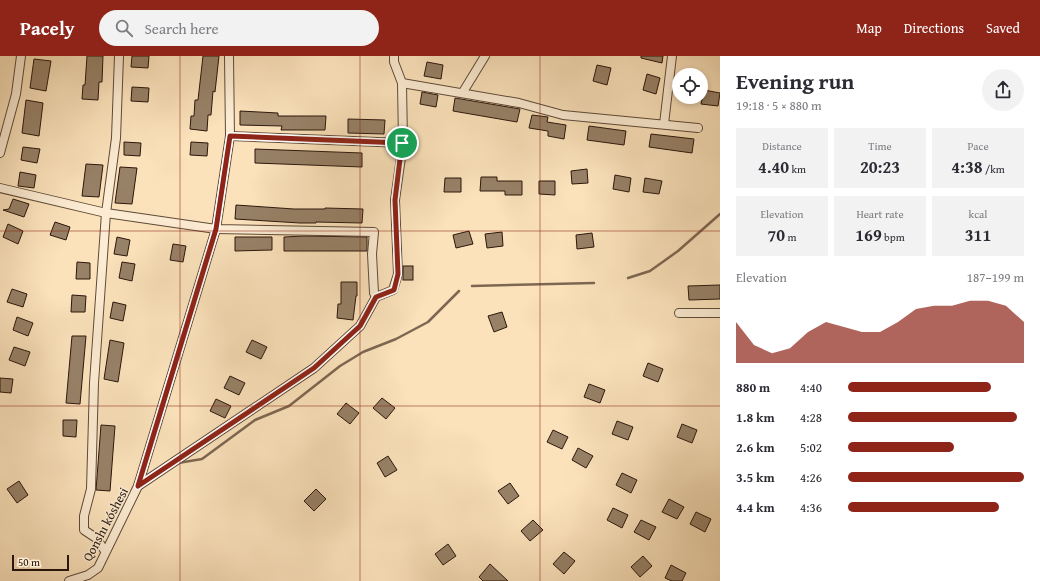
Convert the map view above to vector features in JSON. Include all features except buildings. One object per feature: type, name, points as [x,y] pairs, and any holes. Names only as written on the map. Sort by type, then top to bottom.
[{"type":"street","points":[[0,153],[16,94],[21,56]]},
{"type":"street","points":[[106,551],[96,538],[84,530],[84,516],[91,489],[94,383],[106,213],[116,138],[119,56]]},
{"type":"street","name":"Qonshı kóshesi","points":[[69,581],[88,575],[98,568],[138,486],[216,229],[230,136],[229,56]]},
{"type":"street","points":[[0,188],[106,213],[216,229],[374,232],[372,254],[374,293],[376,297],[394,290],[398,274],[395,200],[402,143],[402,83],[394,62],[394,56]]},
{"type":"street","points":[[463,92],[485,56]]},
{"type":"street","points":[[664,124],[672,56]]},
{"type":"street","points":[[402,83],[463,92],[519,103],[563,115],[698,128]]},
{"type":"street","points":[[230,136],[402,143]]},
{"type":"street","name":"Qonshı kóshesi","points":[[138,486],[314,368],[360,326],[376,297]]},
{"type":"street","points":[[679,314],[720,312]]},
{"type":"waterway","points":[[628,278],[650,271],[678,251],[720,214]]},
{"type":"waterway","points":[[472,286],[594,283]]},
{"type":"waterway","points":[[178,463],[202,459],[255,420],[289,406],[340,366],[363,352],[396,339],[428,322],[459,291]]},
{"type":"route","points":[[230,136],[402,143],[395,200],[395,232],[398,274],[394,290],[376,297],[360,326],[314,368],[138,486],[216,229],[230,136]]}]
